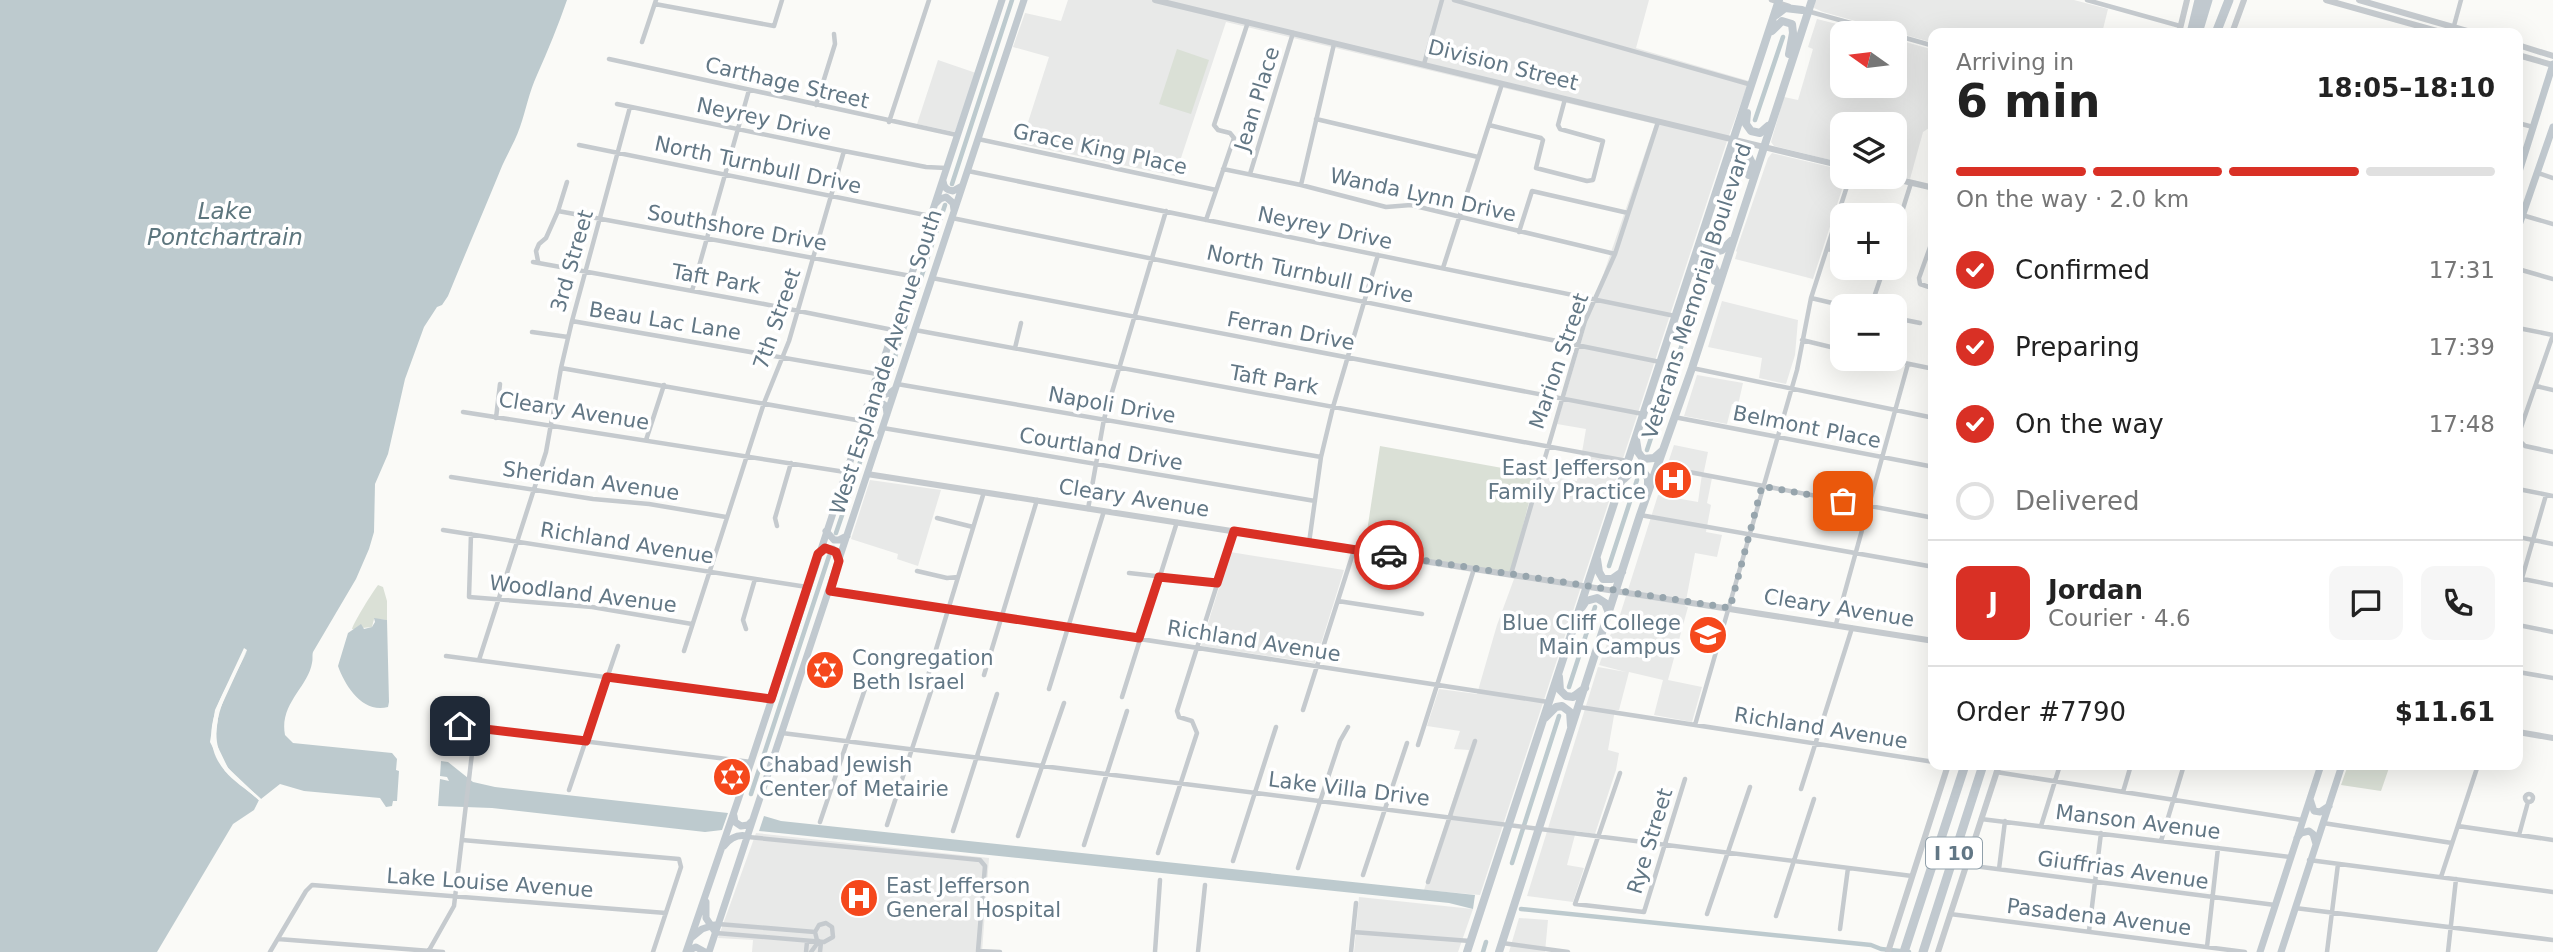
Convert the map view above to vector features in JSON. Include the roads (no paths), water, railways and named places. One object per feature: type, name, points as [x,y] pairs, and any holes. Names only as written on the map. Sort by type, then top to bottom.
[{"type":"highway","points":[[2186,28],[2198,0]]},
{"type":"highway","points":[[2200,28],[2208,0]]},
{"type":"highway","points":[[2217,28],[2227,0]]},
{"type":"highway","name":"I 10","points":[[1904,952],[1963,770]]},
{"type":"highway","name":"I 10","points":[[1924,947],[1981,770]]},
{"type":"main road","points":[[686,952],[1002,0]]},
{"type":"main road","name":"West Esplanade Avenue South","points":[[707,952],[716,933],[714,925],[721,914],[830,591],[1024,0]]},
{"type":"main road","name":"Veterans Memorial Boulevard","points":[[1500,948],[1640,515],[1692,368],[1768,135],[1805,11],[1812,0]]},
{"type":"main road","name":"Veterans Memorial Boulevard","points":[[1467,952],[1513,827],[1542,721],[1752,87],[1773,20],[1776,1]]},
{"type":"main road","points":[[1773,20],[1785,8],[1805,11]]},
{"type":"main road","points":[[1766,42],[1779,23],[1791,23],[1794,30],[1788,55],[1791,64]]},
{"type":"main road","points":[[2523,160],[2553,65]]},
{"type":"main road","points":[[2545,92],[2553,83]]},
{"type":"main road","points":[[1752,87],[1746,118],[1748,128],[1755,132],[1764,131],[1774,113]]},
{"type":"main road","points":[[2523,212],[2552,131]]},
{"type":"main road","points":[[1727,162],[1735,153],[1744,153],[1750,157],[1752,163],[1748,181],[1749,192]]},
{"type":"main road","points":[[942,180],[950,191],[963,185]]},
{"type":"main road","points":[[935,204],[946,197],[953,203],[953,214]]},
{"type":"main road","points":[[1709,218],[1706,240],[1709,250],[1723,250],[1734,237]]},
{"type":"main road","points":[[1682,295],[1698,265],[1711,262],[1716,276],[1708,314]]},
{"type":"main road","points":[[876,377],[876,389],[883,395],[890,393],[896,386]]},
{"type":"main road","points":[[867,406],[879,401],[886,406],[887,415]]},
{"type":"main road","points":[[1637,434],[1638,452],[1643,459],[1654,458],[1662,450]]},
{"type":"main road","points":[[1620,485],[1628,474],[1639,469],[1645,472],[1648,478],[1648,492]]},
{"type":"main road","points":[[826,531],[834,540],[847,535]]},
{"type":"main road","points":[[818,554],[825,548],[833,549],[839,561]]},
{"type":"main road","points":[[1596,556],[1603,579],[1612,579],[1622,572]]},
{"type":"main road","points":[[1578,613],[1586,601],[1593,598],[1602,600],[1609,613]]},
{"type":"main road","points":[[1559,670],[1560,690],[1566,696],[1573,697],[1586,688]]},
{"type":"main road","points":[[1542,721],[1556,707],[1566,707],[1570,712],[1571,732]]},
{"type":"main road","points":[[2260,952],[2319,770]]},
{"type":"main road","points":[[2281,952],[2340,770]]},
{"type":"main road","points":[[2310,799],[2314,811],[2320,812],[2329,806]]},
{"type":"main road","points":[[734,811],[734,819],[738,824],[745,826],[754,817]]},
{"type":"main road","points":[[2296,839],[2301,833],[2308,831],[2313,834],[2316,844]]},
{"type":"main road","points":[[721,849],[732,838],[747,836]]},
{"type":"main road","points":[[707,891],[706,918],[714,925]]},
{"type":"main road","points":[[706,906],[721,914]]},
{"type":"main road","points":[[690,939],[702,929],[714,925]]},
{"type":"main road","points":[[686,952],[696,947],[707,952]]},
{"type":"street","points":[[642,42],[655,2],[774,26],[782,0]]},
{"type":"street","points":[[889,122],[929,0]]},
{"type":"street","name":"Division Street","points":[[1155,0],[1830,163]]},
{"type":"street","points":[[1424,64],[1442,0]]},
{"type":"street","points":[[1454,0],[1752,87]]},
{"type":"street","points":[[2087,0],[2172,28]]},
{"type":"street","points":[[2184,28],[2187,0]]},
{"type":"street","points":[[2234,28],[2244,0]]},
{"type":"street","points":[[2326,0],[2345,3],[2428,28]]},
{"type":"street","points":[[2359,0],[2444,28]]},
{"type":"street","points":[[2454,28],[2461,0]]},
{"type":"street","points":[[1776,1],[1842,21]]},
{"type":"street","points":[[1206,219],[1233,135],[1218,130],[1214,125],[1248,21]]},
{"type":"street","name":"Jean Place","points":[[1250,174],[1293,33]]},
{"type":"street","points":[[816,105],[835,44],[834,34]]},
{"type":"street","points":[[1908,39],[1928,44]]},
{"type":"street","points":[[1301,185],[1334,43]]},
{"type":"street","points":[[2523,47],[2553,56]]},
{"type":"street","points":[[2523,56],[2553,65]]},
{"type":"street","name":"Carthage Street","points":[[608,59],[958,135]]},
{"type":"street","points":[[1443,268],[1502,83]]},
{"type":"street","points":[[692,291],[749,90]]},
{"type":"street","points":[[1489,125],[1541,138],[1543,140],[1536,168],[1587,181],[1593,180],[1602,141],[1560,129],[1558,125],[1566,99]]},
{"type":"street","name":"Neyrey Drive","points":[[617,104],[926,167],[947,168]]},
{"type":"street","name":"3rd Street","points":[[479,660],[546,452],[568,337],[630,107]]},
{"type":"street","points":[[1316,119],[1478,157]]},
{"type":"street","name":"Marion Street","points":[[1511,574],[1578,345],[1615,254],[1658,121]]},
{"type":"street","points":[[2523,124],[2534,127]]},
{"type":"street","points":[[1744,144],[1758,143],[1768,135],[1770,146],[1776,151]]},
{"type":"street","name":"Grace King Place","points":[[978,139],[1216,190]]},
{"type":"street","name":"North Turnbull Drive","points":[[579,145],[931,216]]},
{"type":"street","name":"7th Street","points":[[684,651],[764,403],[783,358],[844,151]]},
{"type":"street","name":"Wanda Lynn Drive","points":[[1223,169],[1301,185],[1386,207],[1411,205],[1615,254]]},
{"type":"street","name":"Neyrey Drive","points":[[968,171],[1676,316]]},
{"type":"street","points":[[2538,173],[2553,178]]},
{"type":"street","points":[[558,211],[567,182]]},
{"type":"street","points":[[1907,182],[1928,187]]},
{"type":"street","points":[[1905,203],[1911,183]]},
{"type":"street","points":[[1695,725],[1791,389],[1811,298],[1846,189]]},
{"type":"street","points":[[1519,232],[1532,191],[1628,214]]},
{"type":"street","name":"Southshore Drive","points":[[558,211],[911,276]]},
{"type":"street","name":"Taft Park","points":[[558,211],[546,238],[539,244],[535,262],[892,330]]},
{"type":"street","points":[[1088,509],[1104,419],[1166,211]]},
{"type":"street","name":"North Turnbull Drive","points":[[953,214],[1152,258],[1661,362]]},
{"type":"street","points":[[2523,215],[2553,224]]},
{"type":"street","points":[[1928,253],[1919,278],[1920,284],[1928,287]]},
{"type":"street","points":[[1310,543],[1321,457],[1378,255]]},
{"type":"street","points":[[2523,270],[2553,279]]},
{"type":"street","name":"Ferran Drive","points":[[932,278],[1644,414]]},
{"type":"street","points":[[1811,298],[1830,302]]},
{"type":"street","points":[[1907,320],[1920,323]]},
{"type":"street","name":"Beau Lac Lane","points":[[572,321],[876,377]]},
{"type":"street","points":[[1015,348],[1021,323]]},
{"type":"street","points":[[2523,329],[2553,335],[2523,422]]},
{"type":"street","name":"Taft Park","points":[[915,330],[1628,461]]},
{"type":"street","name":"Beau Lac Lane","points":[[532,332],[568,337]]},
{"type":"street","points":[[1802,340],[1830,347]]},
{"type":"street","points":[[1836,624],[1909,363],[1928,368]]},
{"type":"street","points":[[1692,368],[1928,417]]},
{"type":"street","points":[[561,369],[862,421]]},
{"type":"street","points":[[496,418],[500,384]]},
{"type":"street","points":[[646,440],[664,386]]},
{"type":"street","name":"Napoli Drive","points":[[896,386],[1321,457]]},
{"type":"street","points":[[2536,386],[2553,390]]},
{"type":"street","name":"Cleary Avenue","points":[[463,412],[845,472]]},
{"type":"street","name":"Belmont Place","points":[[1674,417],[1928,466]]},
{"type":"street","name":"Courtland Drive","points":[[883,428],[1315,501]]},
{"type":"street","points":[[2523,444],[2553,452]]},
{"type":"street","points":[[778,526],[775,518],[791,463]]},
{"type":"street","points":[[1657,467],[1928,517]]},
{"type":"street","name":"Cleary Avenue","points":[[867,474],[1928,640]]},
{"type":"street","name":"Sheridan Avenue","points":[[451,477],[726,517]]},
{"type":"street","points":[[2523,490],[2553,496]]},
{"type":"street","points":[[927,679],[984,492]]},
{"type":"street","points":[[2523,569],[2546,495]]},
{"type":"street","points":[[984,675],[1037,500]]},
{"type":"street","points":[[1049,689],[1104,511]]},
{"type":"street","points":[[1640,515],[1928,566]]},
{"type":"street","points":[[937,518],[973,527]]},
{"type":"street","points":[[1122,697],[1177,522]]},
{"type":"street","name":"Richland Avenue","points":[[443,530],[807,587]]},
{"type":"street","points":[[1158,853],[1198,733],[1192,721],[1179,717],[1178,709],[1234,531]]},
{"type":"street","name":"Woodland Avenue","points":[[471,534],[469,597],[592,607],[692,624]]},
{"type":"street","points":[[2523,538],[2553,544]]},
{"type":"street","points":[[1303,710],[1354,550]]},
{"type":"street","points":[[1418,744],[1474,569]]},
{"type":"street","points":[[917,571],[947,578],[958,577]]},
{"type":"street","points":[[1129,573],[1217,583]]},
{"type":"street","points":[[746,629],[743,620],[755,579]]},
{"type":"street","points":[[2523,579],[2553,585]]},
{"type":"street","name":"Richland Avenue","points":[[830,591],[1549,702]]},
{"type":"street","points":[[1338,601],[1422,614]]},
{"type":"street","points":[[2523,626],[2553,632]]},
{"type":"street","points":[[1801,789],[1852,627]]},
{"type":"street","points":[[569,790],[618,646]]},
{"type":"street","points":[[891,654],[933,660]]},
{"type":"street","points":[[446,656],[771,699]]},
{"type":"street","points":[[2523,673],[2553,678]]},
{"type":"street","points":[[820,822],[867,683]]},
{"type":"street","points":[[887,825],[933,685]]},
{"type":"street","points":[[953,831],[997,694]]},
{"type":"street","points":[[1018,836],[1064,703]]},
{"type":"street","name":"Richland Avenue","points":[[1579,707],[1928,761]]},
{"type":"street","points":[[1084,845],[1127,711]]},
{"type":"street","points":[[444,724],[751,762]]},
{"type":"street","points":[[1233,861],[1276,727]]},
{"type":"street","points":[[1298,868],[1340,741],[1348,727]]},
{"type":"street","points":[[429,951],[448,919],[456,895],[475,728]]},
{"type":"street","name":"Lake Villa Drive","points":[[782,733],[1912,876]]},
{"type":"street","points":[[2523,733],[2553,738]]},
{"type":"street","points":[[1428,882],[1475,741]]},
{"type":"street","points":[[1363,875],[1407,743]]},
{"type":"street","points":[[1888,952],[1946,770]]},
{"type":"street","points":[[1939,948],[1998,770]]},
{"type":"street","points":[[2003,770],[2173,801],[2302,820]]},
{"type":"street","points":[[2041,826],[2058,770]]},
{"type":"street","points":[[2123,792],[2130,770]]},
{"type":"street","points":[[2161,841],[2183,770]]},
{"type":"street","points":[[2441,877],[2476,770]]},
{"type":"street","points":[[1597,837],[1620,773]]},
{"type":"street","name":"Rye Street","points":[[1597,837],[1575,904],[1644,912],[1685,779]]},
{"type":"street","points":[[1707,914],[1751,787]]},
{"type":"street","points":[[1776,916],[1814,799]]},
{"type":"street","points":[[2519,835],[2528,802]]},
{"type":"street","name":"Manson Avenue","points":[[1981,819],[2290,858]]},
{"type":"street","points":[[1999,869],[2005,821]]},
{"type":"street","points":[[2323,823],[2452,843]]},
{"type":"street","points":[[2458,826],[2553,841]]},
{"type":"street","points":[[2089,930],[2101,833]]},
{"type":"street","points":[[747,836],[980,860],[985,866],[978,951],[1000,952]]},
{"type":"street","points":[[462,840],[675,858],[681,863],[653,952]]},
{"type":"street","points":[[2207,947],[2218,848]]},
{"type":"street","points":[[2310,860],[2553,891]]},
{"type":"street","points":[[2327,952],[2338,864]]},
{"type":"street","name":"Giuffrias Avenue","points":[[1966,865],[2276,905]]},
{"type":"street","points":[[1840,929],[1848,868]]},
{"type":"street","points":[[2448,952],[2456,879]]},
{"type":"street","points":[[1155,952],[1160,880]]},
{"type":"street","name":"Lake Louise Avenue","points":[[278,939],[312,885],[666,913]]},
{"type":"street","points":[[1198,952],[1205,885]]},
{"type":"street","points":[[1351,952],[1356,903]]},
{"type":"street","points":[[2295,908],[2553,940]]},
{"type":"street","name":"Pasadena Avenue","points":[[1950,914],[2245,952]]},
{"type":"street","points":[[716,933],[807,942],[827,942],[833,937],[832,927],[822,924],[815,932]]},
{"type":"street","points":[[714,925],[815,932]]},
{"type":"street","points":[[792,941],[795,931]]},
{"type":"street","points":[[815,932],[820,952]]},
{"type":"street","points":[[1353,932],[1471,941]]},
{"type":"street","points":[[270,952],[278,939],[443,952]]},
{"type":"street","points":[[808,952],[819,941]]},
{"type":"street","points":[[807,942],[808,952]]},
{"type":"street","points":[[1500,948],[1568,952]]},
{"type":"water","name":"Lake Pontchartrain","points":[[0,0],[567,0],[534,81],[516,138],[502,165],[448,296],[424,327],[405,379],[388,454],[375,484],[374,532],[369,549],[356,579],[313,652],[309,672],[286,714],[285,735],[293,743],[392,753],[397,759],[396,770],[399,771],[397,801],[386,807],[380,798],[304,791],[280,784],[261,799],[236,777],[220,755],[217,725],[226,694],[247,651],[216,710],[212,741],[216,756],[225,771],[259,800],[254,810],[233,824],[157,952],[0,952]]},
{"type":"water","points":[[374,618],[387,620],[389,702],[388,707],[379,708],[356,697],[338,666],[348,633],[361,624],[364,629],[372,627]]},
{"type":"water","points":[[441,761],[448,762],[473,782],[495,787],[728,813],[722,830],[705,832],[492,808],[438,806],[440,779],[449,781],[447,777],[440,776]]},
{"type":"water","points":[[764,816],[781,821],[1475,895],[1473,909],[1449,903],[759,831]]},
{"type":"waterway","points":[[952,184],[1012,0]]},
{"type":"waterway","points":[[1755,120],[1783,37]]},
{"type":"waterway","points":[[1715,242],[1740,167]]},
{"type":"waterway","points":[[885,387],[945,205]]},
{"type":"waterway","points":[[1647,450],[1706,272]]},
{"type":"waterway","points":[[836,533],[878,409]]},
{"type":"waterway","points":[[1609,566],[1637,480]]},
{"type":"waterway","points":[[751,794],[829,556]]},
{"type":"waterway","points":[[1569,687],[1595,607]]},
{"type":"waterway","points":[[1512,863],[1559,716]]},
{"type":"waterway","points":[[1521,909],[1871,945],[1881,949],[1909,952]]},
{"type":"waterway","points":[[1483,952],[1486,942]]},
{"type":"place","name":"East Jefferson Family Practice","points":[[1673,480]]},
{"type":"place","name":"Blue Cliff College Main Campus","points":[[1708,635]]},
{"type":"place","name":"Congregation Beth Israel","points":[[825,670]]},
{"type":"place","name":"Chabad Jewish Center of Metairie","points":[[732,777]]},
{"type":"place","name":"East Jefferson General Hospital","points":[[859,898]]}]
